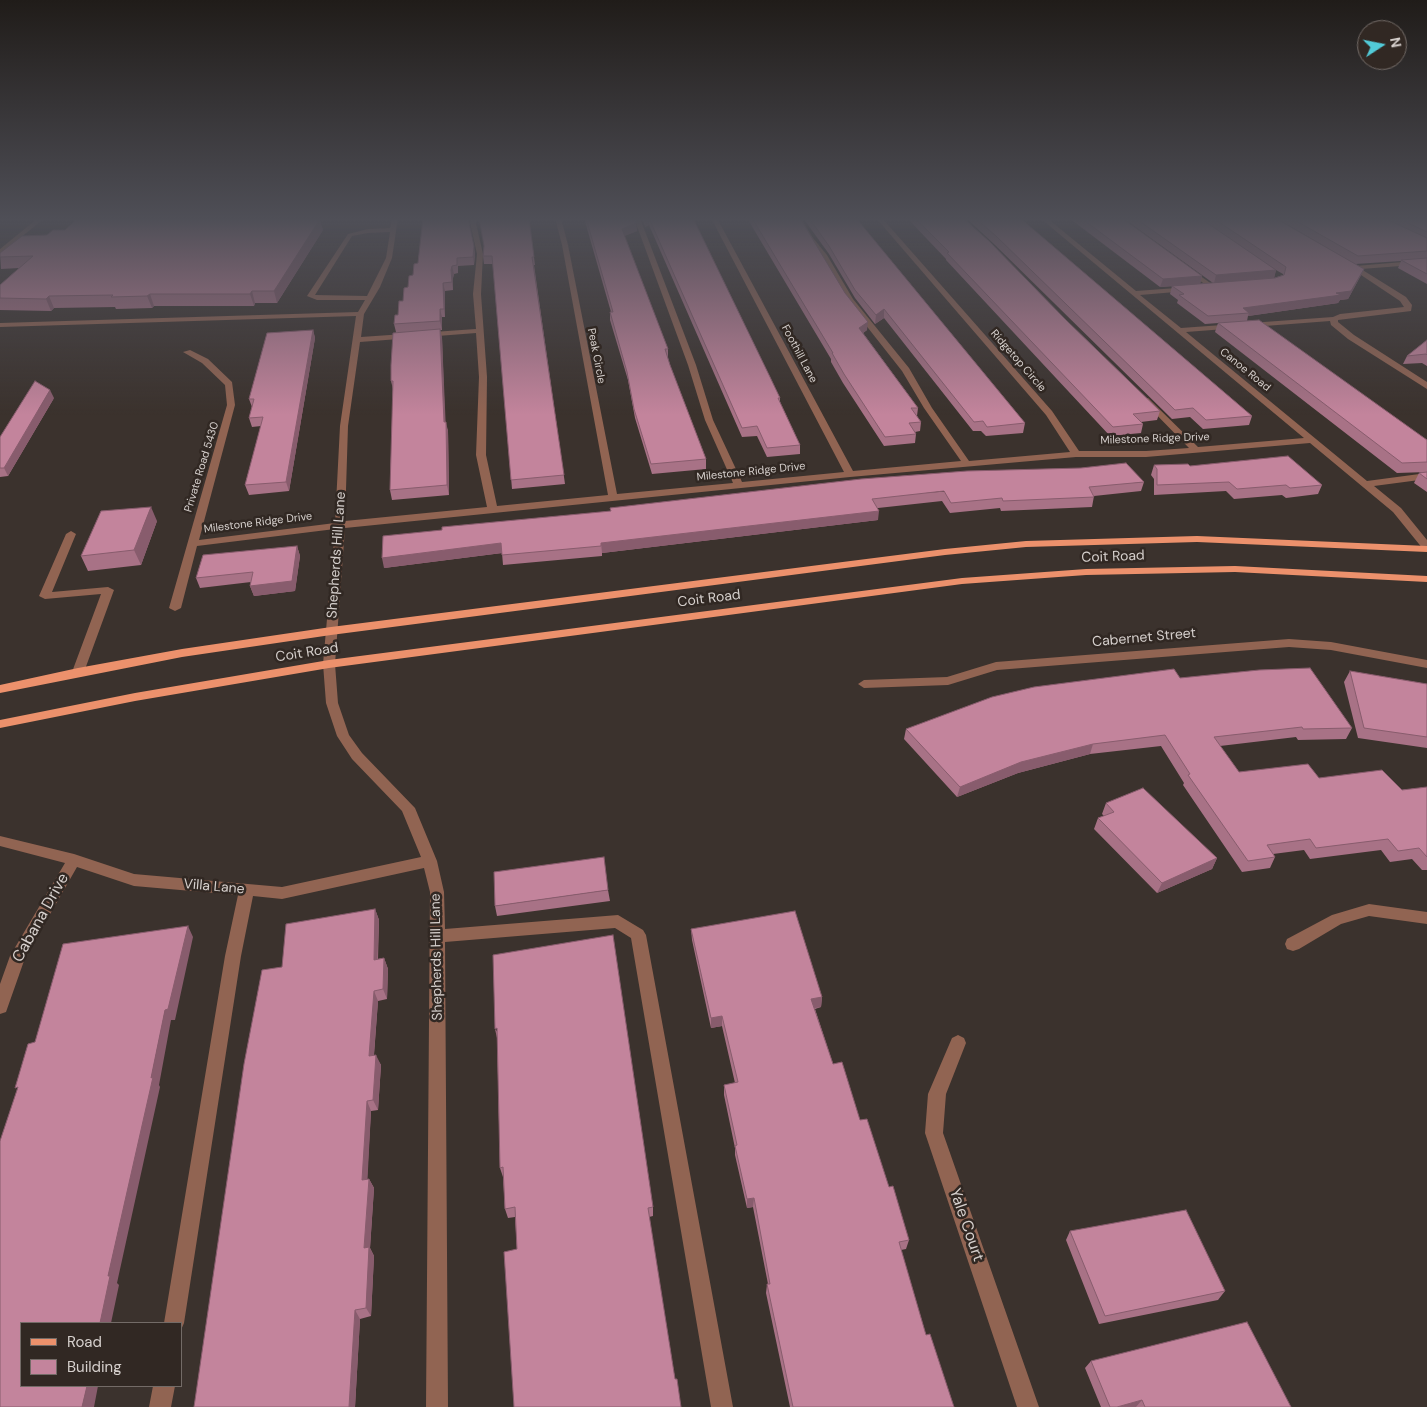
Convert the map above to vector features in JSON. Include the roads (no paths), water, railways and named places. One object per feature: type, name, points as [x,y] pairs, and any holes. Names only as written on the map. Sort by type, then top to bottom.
[{"type":"main road","name":"Coit Road","points":[[0,689],[78,672],[182,653],[331,631],[945,552],[1026,544],[1197,539],[1427,548]]},
{"type":"main road","name":"Coit Road","points":[[0,724],[144,695],[329,664],[981,580],[1086,572],[1235,569],[1427,579]]},
{"type":"street","points":[[319,284],[311,296],[317,298],[370,298]]},
{"type":"street","name":"Shepherds Hill Lane","points":[[376,284],[360,314],[344,426],[340,525],[329,664],[332,703],[342,736],[357,756],[408,808],[430,861],[437,892],[437,1407]]},
{"type":"street","points":[[478,284],[478,331],[483,377],[481,454],[493,510]]},
{"type":"street","name":"Peak Circle","points":[[572,284],[613,498]]},
{"type":"street","points":[[662,284],[692,365],[709,420],[739,486]]},
{"type":"street","name":"Foothill Lane","points":[[749,284],[850,474]]},
{"type":"street","points":[[841,284],[850,300],[906,370],[967,464]]},
{"type":"street","name":"Ridgetop Circle","points":[[936,284],[1049,413],[1066,436],[1076,454]]},
{"type":"street","name":"Canoe Road","points":[[1123,284],[1397,510],[1427,548]]},
{"type":"street","points":[[1207,284],[1212,287]]},
{"type":"street","points":[[1180,330],[1334,319],[1340,316],[1408,309],[1408,305],[1403,299],[1379,284]]},
{"type":"street","points":[[1202,288],[1220,286]]},
{"type":"street","points":[[1134,293],[1192,288]]},
{"type":"street","points":[[0,325],[360,314]]},
{"type":"street","points":[[1334,319],[1334,323],[1351,337],[1427,386]]},
{"type":"street","points":[[357,340],[478,331]]},
{"type":"street","name":"Private Road 5430","points":[[175,608],[232,405],[228,384],[205,361],[187,352]]},
{"type":"street","points":[[1140,393],[1197,451]]},
{"type":"street","name":"Milestone Ridge Drive","points":[[192,544],[340,525],[850,474],[1076,454],[1197,451],[1314,440]]},
{"type":"street","points":[[1366,484],[1427,476]]},
{"type":"street","points":[[71,534],[45,596],[108,590],[78,672]]},
{"type":"street","name":"Cabernet Street","points":[[864,684],[948,681],[996,666],[1255,645],[1331,646],[1427,664]]},
{"type":"street","name":"Villa Lane","points":[[0,841],[74,860],[134,880],[282,893],[430,861]]},
{"type":"street","name":"Cabana Drive","points":[[0,1007],[18,956],[74,860]]},
{"type":"street","points":[[174,1322],[233,956],[247,890]]},
{"type":"street","points":[[1293,944],[1337,919],[1369,910],[1427,918]]},
{"type":"street","points":[[438,936],[618,921],[638,935],[722,1407]]},
{"type":"street","name":"Yale Court","points":[[958,1043],[937,1094],[934,1133],[1028,1407]]},
{"type":"street","points":[[160,1407],[164,1387]]}]
